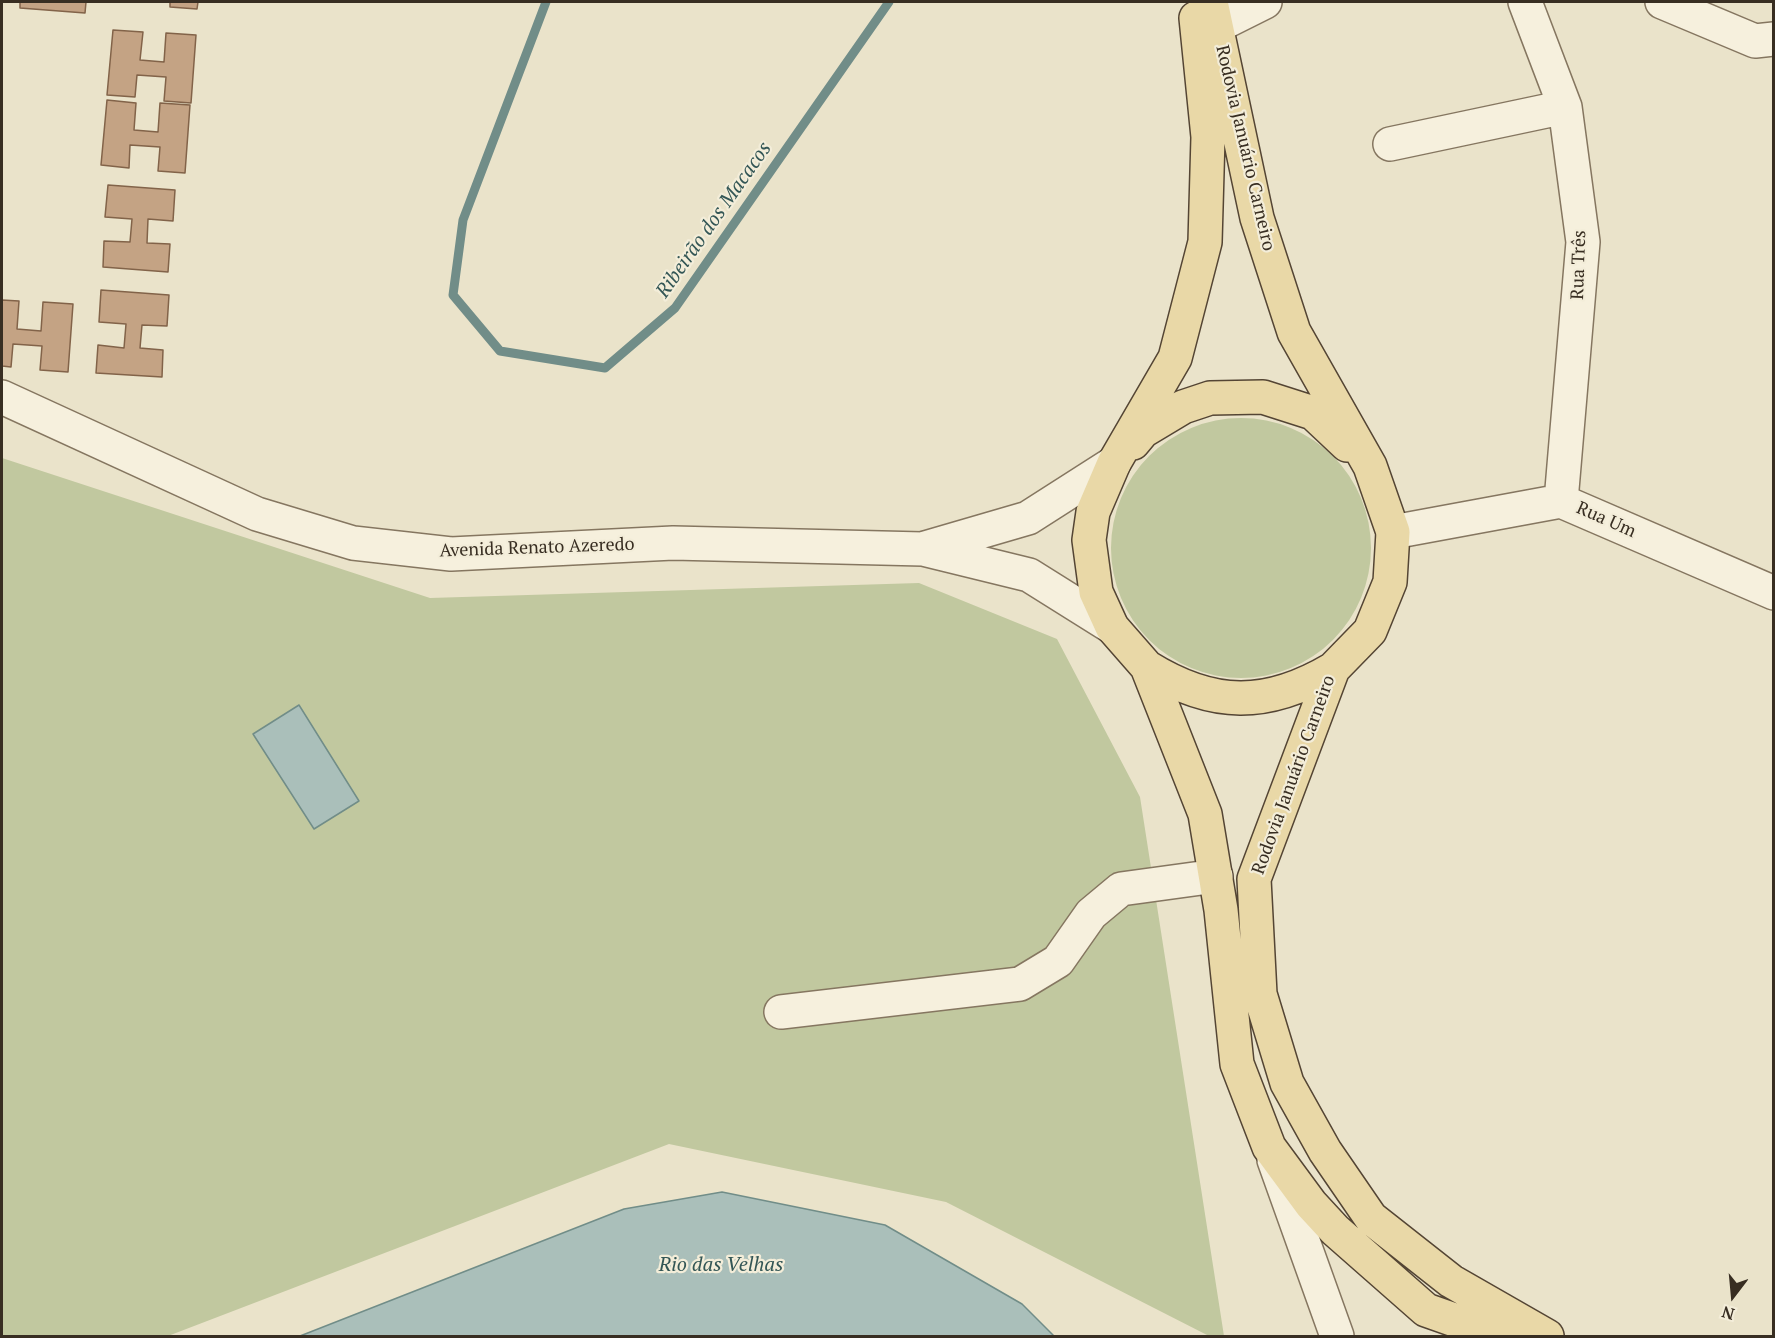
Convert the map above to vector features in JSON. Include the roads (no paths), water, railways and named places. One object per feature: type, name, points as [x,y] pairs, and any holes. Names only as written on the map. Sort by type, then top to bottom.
[{"type":"main road","name":"Rodovia Januário Carneiro","points":[[1194,2],[1208,137],[1205,242],[1174,358],[1114,463],[1093,512],[1089,540],[1096,592],[1112,627],[1147,667],[1205,814],[1216,876],[1237,1064],[1269,1147],[1311,1204],[1335,1230],[1426,1310],[1500,1336]]},
{"type":"main road","name":"Rodovia Januário Carneiro","points":[[1214,14],[1257,218],[1294,332],[1370,466],[1393,532],[1390,582],[1370,631],[1333,669],[1254,879],[1260,994],[1287,1083],[1325,1151],[1371,1218],[1451,1281],[1546,1336]]},
{"type":"main road","points":[[1114,463],[1143,431],[1183,407],[1210,398],[1263,397],[1313,413],[1370,466]]},
{"type":"main road","points":[[1147,667],[1171,682],[1222,698],[1251,699],[1304,686],[1333,669]]},
{"type":"street","points":[[1214,14],[1265,2]]},
{"type":"street","name":"Rua Três","points":[[1525,2],[1565,107],[1583,242],[1561,501]]},
{"type":"street","points":[[1662,2],[1755,41],[1773,39]]},
{"type":"street","points":[[1390,144],[1565,107]]},
{"type":"street","name":"Avenida Renato Azeredo","points":[[2,397],[257,514],[353,543],[451,554],[673,543],[924,549]]},
{"type":"street","points":[[924,549],[1028,518],[1114,463]]},
{"type":"street","name":"Rua Um","points":[[1393,532],[1561,501],[1773,593]]},
{"type":"street","points":[[924,549],[1029,575],[1112,627]]},
{"type":"street","points":[[781,1012],[1020,984],[1058,961],[1091,914],[1121,889],[1216,876]]},
{"type":"street","points":[[1269,1147],[1337,1336]]},
{"type":"water","points":[[299,705],[359,801],[314,829],[253,734]]},
{"type":"water","name":"Rio das Velhas","points":[[722,1192],[885,1225],[1022,1304],[1054,1336],[300,1336],[624,1209]]},
{"type":"waterway","name":"Ribeirão dos Macacos","points":[[546,2],[463,220],[453,295],[500,351],[605,368],[675,308],[889,2]]}]
